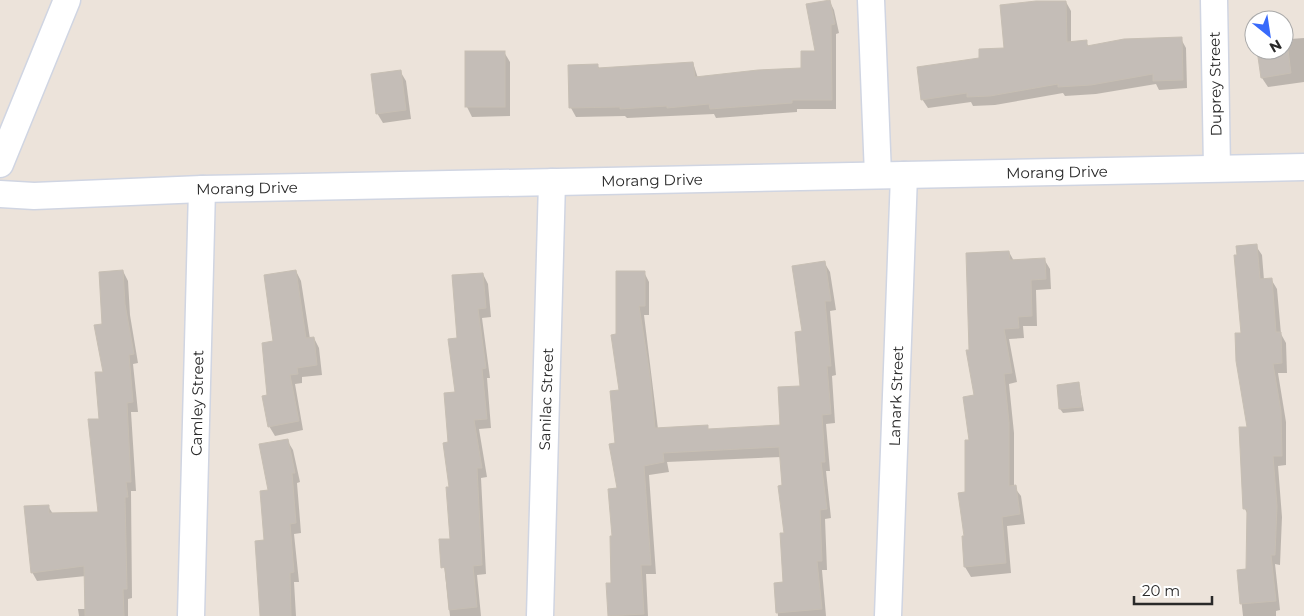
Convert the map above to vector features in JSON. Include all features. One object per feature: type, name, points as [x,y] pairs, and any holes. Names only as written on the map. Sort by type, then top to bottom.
[{"type":"street","points":[[0,164],[66,0]]},
{"type":"street","points":[[871,0],[878,175]]},
{"type":"street","name":"Duprey Street","points":[[1214,0],[1217,168]]},
{"type":"street","name":"Morang Drive","points":[[0,194],[34,196],[202,189],[1304,167]]},
{"type":"street","name":"Lanark Street","points":[[888,616],[904,175]]},
{"type":"street","name":"Sanilac Street","points":[[540,616],[552,182]]},
{"type":"street","name":"Camley Street","points":[[191,616],[202,189]]},
{"type":"building","points":[[830,0],[835,24],[831,25],[832,100],[792,100],[792,103],[710,109],[709,104],[667,108],[667,106],[620,109],[620,107],[569,108],[568,65],[598,64],[598,68],[693,62],[695,77],[758,70],[801,68],[801,51],[815,51],[806,4]]},
{"type":"building","points":[[1036,1],[1066,1],[1067,42],[1087,40],[1087,46],[1124,39],[1182,37],[1183,80],[1153,81],[1153,74],[1091,85],[1058,87],[1058,84],[990,96],[967,97],[967,93],[921,100],[917,67],[979,58],[979,49],[1004,48],[1000,5]]},
{"type":"building","points":[[465,51],[505,51],[505,107],[465,107]]},
{"type":"building","points":[[1258,60],[1289,60],[1291,73],[1261,78]]},
{"type":"building","points":[[401,70],[406,110],[376,114],[371,74]]},
{"type":"building","points":[[1257,244],[1260,279],[1272,278],[1276,332],[1281,332],[1282,363],[1273,364],[1281,411],[1282,456],[1273,456],[1277,506],[1275,555],[1271,555],[1276,601],[1240,604],[1237,570],[1246,569],[1247,509],[1243,509],[1239,427],[1247,427],[1236,361],[1235,333],[1241,333],[1234,255],[1237,255],[1236,246]]},
{"type":"building","points":[[1009,251],[1010,260],[1045,258],[1046,279],[1031,280],[1032,316],[1018,317],[1019,328],[1004,329],[1012,373],[1004,374],[1009,422],[1009,486],[1016,485],[1020,514],[1002,517],[1006,563],[964,567],[962,536],[964,536],[958,493],[965,492],[965,440],[969,440],[963,397],[974,395],[966,350],[969,350],[966,253]]},
{"type":"building","points":[[825,261],[831,301],[825,301],[831,366],[827,366],[831,414],[822,415],[825,462],[821,462],[827,509],[820,510],[822,561],[817,561],[822,609],[776,613],[774,583],[783,582],[780,533],[784,533],[778,486],[782,485],[779,447],[663,453],[664,462],[644,466],[651,565],[641,565],[644,614],[608,616],[606,583],[611,583],[610,536],[612,536],[608,489],[617,488],[609,444],[615,443],[610,391],[619,390],[611,335],[616,334],[616,271],[645,271],[645,306],[639,306],[650,375],[655,428],[708,425],[708,429],[780,425],[778,387],[800,386],[795,332],[802,331],[792,266]]},
{"type":"building","points":[[123,270],[125,304],[134,354],[129,355],[133,402],[127,403],[131,482],[126,482],[128,497],[125,497],[127,589],[123,589],[124,616],[85,616],[84,566],[31,573],[24,506],[49,505],[49,513],[98,512],[88,419],[99,419],[95,372],[103,372],[94,325],[102,324],[99,272]]},
{"type":"building","points":[[296,270],[306,338],[314,337],[317,365],[297,368],[298,374],[290,375],[299,421],[268,427],[262,396],[267,395],[262,343],[273,341],[264,275]]},
{"type":"building","points":[[483,273],[486,308],[478,309],[486,368],[482,369],[487,419],[474,420],[482,468],[477,468],[482,565],[473,566],[477,607],[449,610],[445,567],[441,568],[439,539],[450,539],[446,487],[449,487],[443,443],[448,442],[444,393],[455,392],[448,339],[457,338],[452,275]]},
{"type":"building","points":[[1079,382],[1082,407],[1059,409],[1057,385]]},
{"type":"building","points":[[288,439],[295,473],[292,473],[296,523],[290,524],[294,572],[290,573],[291,616],[260,616],[255,541],[264,540],[260,491],[268,490],[259,444]]}]
